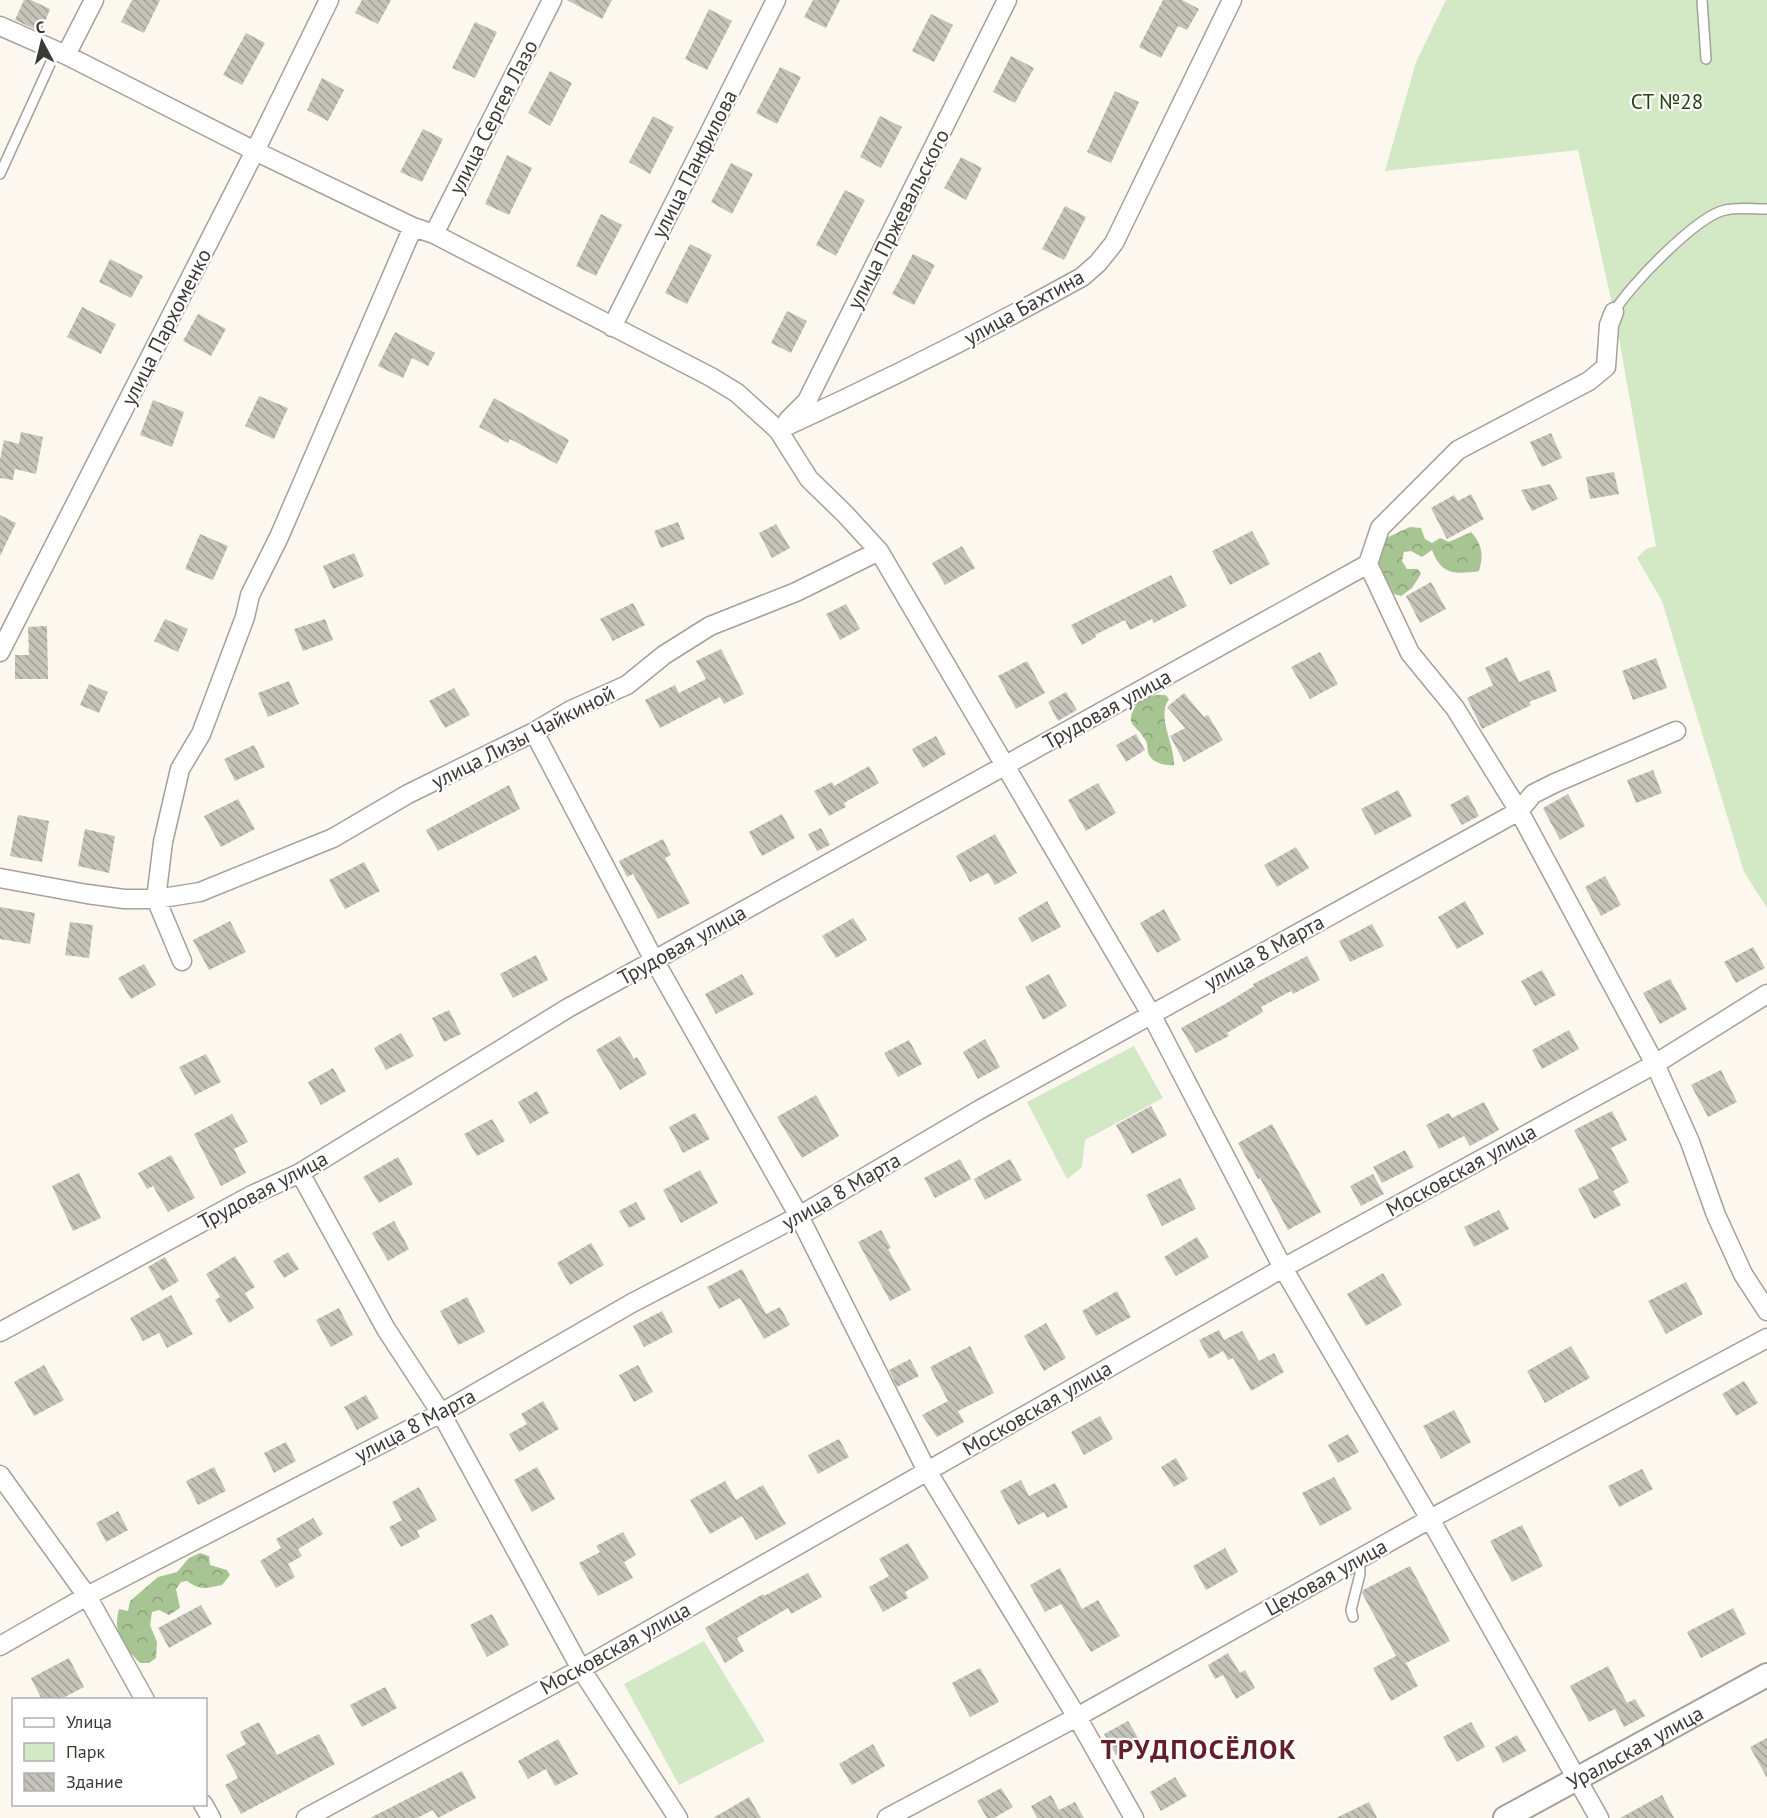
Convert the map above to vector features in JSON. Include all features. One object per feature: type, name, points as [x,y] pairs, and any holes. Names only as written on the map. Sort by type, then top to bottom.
[{"type":"street","points":[[61,53],[94,0]]},
{"type":"street","name":"улица Пархоменко","points":[[0,652],[255,151],[328,0]]},
{"type":"street","name":"улица Сергея Лазо","points":[[434,234],[552,0]]},
{"type":"street","name":"улица Панфилова","points":[[612,327],[776,0]]},
{"type":"street","name":"улица Пржевальского","points":[[778,430],[807,401],[1007,0]]},
{"type":"street","name":"улица Бахтина","points":[[778,430],[963,340],[1082,277],[1098,263],[1114,243],[1233,0]]},
{"type":"street","points":[[0,26],[61,53],[255,151],[434,234],[720,382],[737,393],[778,430],[808,479],[879,551],[934,643],[1151,1014],[1283,1268],[1430,1519],[1599,1818]]},
{"type":"street","points":[[182,961],[156,899],[163,842],[180,769],[201,734],[245,617],[250,595],[279,537],[413,226]]},
{"type":"street","points":[[1614,312],[1609,325],[1606,367],[1589,381],[1458,450],[1380,528],[1368,564],[1410,653],[1455,708],[1519,811],[1655,1064],[1690,1142],[1716,1215],[1743,1275],[1767,1311]]},
{"type":"street","name":"улица Лизы Чайкиной","points":[[0,878],[124,899],[156,899],[200,892],[333,838],[408,794],[534,732],[571,710],[627,685],[664,655],[710,626],[796,592],[879,551]]},
{"type":"street","name":"Трудовая улица","points":[[0,1332],[252,1195],[300,1173],[506,1045],[654,960],[1368,564]]},
{"type":"street","name":"улица 8 Марта","points":[[0,1646],[87,1596],[441,1413],[632,1304],[799,1216],[979,1110],[1519,811],[1533,794],[1676,731]]},
{"type":"street","points":[[534,732],[654,960],[799,1216],[927,1471],[1077,1717],[1134,1818]]},
{"type":"street","name":"Московская улица","points":[[306,1818],[581,1669],[1283,1268],[1655,1064],[1767,994]]},
{"type":"street","points":[[300,1173],[386,1329],[441,1413],[581,1669],[678,1818]]},
{"type":"street","name":"Цеховая улица","points":[[887,1818],[1077,1717],[1430,1519],[1767,1338]]},
{"type":"street","points":[[0,1476],[87,1596],[144,1698]]},
{"type":"street","name":"Уральская улица","points":[[1505,1818],[1767,1676]]},
{"type":"lane","points":[[1702,0],[1706,59]]},
{"type":"lane","points":[[0,174],[61,53]]},
{"type":"lane","points":[[1614,312],[1651,266],[1701,223],[1724,210],[1767,209]]},
{"type":"lane","points":[[1353,1617],[1351,1610],[1360,1574],[1359,1558]]},
{"type":"green space","name":"СТ №28","points":[[1446,0],[1767,0],[1767,908],[1744,872],[1662,601],[1637,558],[1646,549],[1656,546],[1616,322],[1578,150],[1385,171],[1416,62]]},
{"type":"green space","points":[[1410,527],[1421,528],[1425,539],[1432,543],[1440,538],[1449,542],[1471,532],[1481,550],[1479,571],[1456,573],[1445,569],[1440,565],[1432,550],[1422,557],[1411,551],[1404,552],[1402,561],[1407,569],[1418,569],[1421,574],[1412,588],[1401,596],[1394,594],[1378,565],[1376,551],[1384,539]]},
{"type":"green space","points":[[1165,695],[1169,699],[1164,714],[1174,765],[1160,763],[1151,758],[1146,741],[1131,720],[1131,715],[1139,700]]},
{"type":"green space","points":[[1134,1046],[1163,1098],[1085,1140],[1082,1167],[1067,1179],[1027,1102]]},
{"type":"green space","points":[[200,1553],[209,1556],[210,1565],[227,1570],[230,1575],[222,1585],[208,1588],[196,1586],[187,1581],[181,1582],[176,1589],[180,1608],[169,1615],[159,1610],[152,1612],[150,1625],[157,1642],[156,1658],[149,1663],[140,1663],[124,1645],[118,1633],[119,1609],[128,1611],[130,1601],[158,1577],[177,1572],[189,1558]]},
{"type":"green space","points":[[704,1641],[765,1741],[679,1785],[624,1684]]},
{"type":"building","points":[[24,0],[31,0],[50,9],[41,32],[15,20]]},
{"type":"building","points":[[132,0],[160,0],[144,33],[121,22]]},
{"type":"building","points":[[362,0],[391,0],[378,24],[355,13]]},
{"type":"building","points":[[567,0],[612,0],[602,19]]},
{"type":"building","points":[[813,0],[840,0],[826,28],[804,17]]},
{"type":"building","points":[[1163,0],[1182,0],[1199,9],[1187,30],[1178,26],[1161,58],[1139,47]]},
{"type":"building","points":[[709,9],[732,21],[707,70],[685,59]]},
{"type":"building","points":[[931,14],[953,25],[934,62],[912,51]]},
{"type":"building","points":[[475,22],[497,32],[475,78],[452,68]]},
{"type":"building","points":[[246,33],[265,43],[242,85],[223,75]]},
{"type":"building","points":[[1011,56],[1034,68],[1015,103],[993,92]]},
{"type":"building","points":[[780,67],[801,77],[777,124],[756,113]]},
{"type":"building","points":[[550,71],[572,83],[550,126],[528,113]]},
{"type":"building","points":[[322,78],[344,90],[328,121],[307,110]]},
{"type":"building","points":[[1115,91],[1139,102],[1111,163],[1087,152]]},
{"type":"building","points":[[653,116],[674,127],[650,174],[629,162]]},
{"type":"building","points":[[880,116],[902,127],[881,168],[860,157]]},
{"type":"building","points":[[423,129],[443,139],[422,182],[400,172]]},
{"type":"building","points":[[507,155],[532,168],[509,215],[485,204]]},
{"type":"building","points":[[961,157],[982,168],[966,200],[944,188]]},
{"type":"building","points":[[731,163],[753,174],[732,214],[711,202]]},
{"type":"building","points":[[845,190],[865,200],[836,256],[816,245]]},
{"type":"building","points":[[1065,206],[1086,217],[1064,260],[1042,249]]},
{"type":"building","points":[[601,214],[622,225],[596,276],[576,266]]},
{"type":"building","points":[[690,244],[712,255],[687,304],[665,293]]},
{"type":"building","points":[[913,254],[935,265],[914,305],[892,294]]},
{"type":"building","points":[[110,259],[143,276],[131,298],[99,282]]},
{"type":"building","points":[[82,307],[116,324],[101,354],[67,337]]},
{"type":"building","points":[[787,311],[807,321],[791,353],[771,343]]},
{"type":"building","points":[[198,314],[226,329],[211,356],[183,341]]},
{"type":"building","points":[[395,332],[435,353],[428,366],[412,358],[403,378],[378,366]]},
{"type":"building","points":[[259,396],[288,408],[274,439],[245,426]]},
{"type":"building","points":[[494,398],[569,440],[557,464],[510,439],[508,443],[479,427]]},
{"type":"building","points":[[153,400],[184,412],[172,447],[140,435]]},
{"type":"building","points":[[21,432],[43,437],[36,474],[15,469],[13,480],[0,478],[0,460],[4,440],[19,444]]},
{"type":"building","points":[[1551,433],[1562,458],[1542,467],[1530,442]]},
{"type":"building","points":[[1614,472],[1619,494],[1590,499],[1586,477]]},
{"type":"building","points":[[1550,484],[1558,499],[1532,511],[1521,490]]},
{"type":"building","points":[[1471,494],[1484,519],[1447,539],[1431,508],[1454,495],[1458,501]]},
{"type":"building","points":[[0,515],[16,523],[0,556]]},
{"type":"building","points":[[678,522],[685,539],[661,548],[654,531]]},
{"type":"building","points":[[776,524],[790,548],[772,558],[759,533]]},
{"type":"building","points":[[1252,531],[1270,564],[1230,585],[1212,551]]},
{"type":"building","points":[[200,534],[228,546],[213,580],[185,569]]},
{"type":"building","points":[[962,546],[975,568],[945,585],[932,563]]},
{"type":"building","points":[[354,553],[364,576],[333,589],[323,566]]},
{"type":"building","points":[[1171,575],[1187,606],[1154,623],[1152,619],[1130,630],[1125,620],[1095,635],[1096,637],[1082,645],[1071,625]]},
{"type":"building","points":[[1431,582],[1446,609],[1420,623],[1406,596]]},
{"type":"building","points":[[633,603],[645,625],[613,641],[600,619]]},
{"type":"building","points":[[846,604],[860,629],[840,640],[826,614]]},
{"type":"building","points":[[165,619],[188,629],[178,652],[154,641]]},
{"type":"building","points":[[325,619],[333,640],[303,651],[294,629]]},
{"type":"building","points":[[47,626],[48,679],[15,679],[15,655],[29,655],[28,627]]},
{"type":"building","points":[[721,649],[744,694],[724,704],[720,697],[660,728],[645,700],[675,685],[679,693],[706,679],[696,661]]},
{"type":"building","points":[[1320,652],[1338,684],[1310,699],[1291,667]]},
{"type":"building","points":[[1507,657],[1519,682],[1549,670],[1557,691],[1529,702],[1531,705],[1482,729],[1467,698],[1493,685],[1485,668]]},
{"type":"building","points":[[1656,658],[1667,688],[1633,700],[1622,671]]},
{"type":"building","points":[[1027,661],[1045,693],[1016,709],[998,676]]},
{"type":"building","points":[[289,681],[299,704],[268,717],[258,693]]},
{"type":"building","points":[[89,684],[108,692],[99,713],[80,705]]},
{"type":"building","points":[[454,688],[470,715],[445,728],[429,701]]},
{"type":"building","points":[[1066,692],[1077,710],[1058,721],[1048,702]]},
{"type":"building","points":[[1184,693],[1204,717],[1208,715],[1223,740],[1184,762],[1170,736],[1185,728],[1167,707]]},
{"type":"building","points":[[1136,734],[1145,750],[1126,762],[1116,745]]},
{"type":"building","points":[[936,736],[946,754],[923,768],[912,749]]},
{"type":"building","points":[[254,745],[265,767],[235,781],[224,759]]},
{"type":"building","points":[[869,766],[879,783],[844,803],[846,807],[829,816],[814,791],[832,782],[834,786]]},
{"type":"building","points":[[1653,770],[1662,793],[1636,803],[1627,780]]},
{"type":"building","points":[[1098,783],[1116,813],[1086,831],[1068,800]]},
{"type":"building","points":[[509,785],[520,809],[438,851],[426,830]]},
{"type":"building","points":[[1398,790],[1412,816],[1375,835],[1361,809]]},
{"type":"building","points":[[1568,794],[1585,826],[1560,840],[1543,808]]},
{"type":"building","points":[[1468,795],[1479,816],[1462,825],[1450,805]]},
{"type":"building","points":[[238,799],[255,829],[221,847],[204,816]]},
{"type":"building","points":[[782,814],[795,838],[762,856],[749,832]]},
{"type":"building","points":[[18,815],[49,821],[42,862],[10,856]]},
{"type":"building","points":[[821,828],[830,845],[817,851],[808,834]]},
{"type":"building","points":[[85,829],[115,836],[109,873],[78,866]]},
{"type":"building","points":[[995,834],[1017,873],[995,885],[988,873],[970,882],[956,856]]},
{"type":"building","points":[[663,839],[671,855],[665,858],[690,903],[658,919],[633,874],[627,877],[619,861]]},
{"type":"building","points":[[1296,847],[1309,868],[1277,887],[1264,865]]},
{"type":"building","points":[[364,862],[380,891],[345,909],[329,880]]},
{"type":"building","points":[[1605,876],[1621,905],[1601,916],[1585,887]]},
{"type":"building","points":[[1047,901],[1061,927],[1032,942],[1018,918]]},
{"type":"building","points":[[1465,901],[1484,934],[1457,949],[1438,917]]},
{"type":"building","points":[[0,907],[35,913],[30,944],[0,939]]},
{"type":"building","points":[[1164,909],[1181,940],[1157,953],[1140,923]]},
{"type":"building","points":[[853,918],[867,940],[836,958],[822,936]]},
{"type":"building","points":[[230,921],[246,952],[209,970],[193,940]]},
{"type":"building","points":[[70,922],[93,925],[89,958],[65,955]]},
{"type":"building","points":[[1372,924],[1384,946],[1350,962],[1339,941]]},
{"type":"building","points":[[1753,947],[1765,968],[1736,983],[1724,962]]},
{"type":"building","points":[[536,955],[548,980],[513,998],[500,974]]},
{"type":"building","points":[[1307,956],[1320,980],[1293,994],[1291,991],[1261,1007],[1263,1012],[1227,1033],[1229,1036],[1196,1053],[1181,1028],[1225,1004],[1254,986],[1253,984]]},
{"type":"building","points":[[144,964],[156,985],[131,999],[118,978]]},
{"type":"building","points":[[1542,970],[1556,995],[1535,1006],[1521,981]]},
{"type":"building","points":[[742,974],[754,994],[716,1014],[705,994]]},
{"type":"building","points":[[1049,974],[1067,1006],[1043,1020],[1025,987]]},
{"type":"building","points":[[1670,979],[1687,1009],[1660,1024],[1643,993]]},
{"type":"building","points":[[449,1010],[461,1034],[444,1042],[432,1018]]},
{"type":"building","points":[[1569,1030],[1579,1049],[1542,1069],[1532,1050]]},
{"type":"building","points":[[401,1033],[414,1056],[386,1070],[374,1048]]},
{"type":"building","points":[[620,1036],[634,1059],[637,1057],[647,1074],[620,1090],[596,1050]]},
{"type":"building","points":[[985,1039],[1000,1067],[978,1079],[963,1052]]},
{"type":"building","points":[[909,1040],[922,1064],[898,1077],[884,1053]]},
{"type":"building","points":[[206,1054],[221,1082],[195,1095],[179,1067]]},
{"type":"building","points":[[333,1068],[346,1091],[321,1105],[308,1082]]},
{"type":"building","points":[[1721,1070],[1737,1102],[1708,1117],[1691,1085]]},
{"type":"building","points":[[537,1091],[549,1113],[530,1124],[518,1102]]},
{"type":"building","points":[[816,1095],[839,1136],[802,1158],[777,1117]]},
{"type":"building","points":[[1484,1102],[1499,1130],[1470,1146],[1464,1136],[1439,1149],[1426,1125],[1449,1113],[1452,1118]]},
{"type":"building","points":[[1151,1106],[1167,1135],[1132,1154],[1116,1125]]},
{"type":"building","points":[[1612,1111],[1627,1140],[1611,1148],[1629,1182],[1613,1191],[1621,1205],[1594,1219],[1578,1189],[1599,1178],[1574,1130]]},
{"type":"building","points":[[695,1113],[710,1139],[683,1153],[669,1127]]},
{"type":"building","points":[[232,1114],[248,1142],[234,1149],[246,1173],[221,1186],[194,1134]]},
{"type":"building","points":[[492,1119],[505,1141],[477,1156],[464,1134]]},
{"type":"building","points":[[1272,1124],[1321,1212],[1288,1230],[1238,1143]]},
{"type":"building","points":[[1405,1150],[1414,1167],[1382,1183],[1373,1167]]},
{"type":"building","points":[[171,1155],[195,1198],[168,1212],[153,1186],[147,1189],[138,1173]]},
{"type":"building","points":[[398,1157],[413,1184],[379,1203],[363,1177]]},
{"type":"building","points":[[960,1159],[971,1179],[935,1198],[924,1178]]},
{"type":"building","points":[[1010,1159],[1022,1180],[985,1200],[974,1179]]},
{"type":"building","points":[[700,1170],[718,1203],[681,1223],[663,1190]]},
{"type":"building","points":[[79,1173],[101,1218],[73,1231],[52,1186]]},
{"type":"building","points":[[1373,1174],[1384,1194],[1361,1206],[1350,1186]]},
{"type":"building","points":[[1180,1178],[1196,1209],[1162,1226],[1146,1195]]},
{"type":"building","points":[[636,1202],[646,1219],[629,1228],[619,1211]]},
{"type":"building","points":[[1499,1210],[1509,1229],[1474,1247],[1464,1227]]},
{"type":"building","points":[[394,1221],[409,1249],[388,1261],[372,1233]]},
{"type":"building","points":[[881,1230],[891,1248],[888,1249],[911,1290],[890,1301],[858,1242]]},
{"type":"building","points":[[1197,1237],[1209,1257],[1176,1276],[1164,1257]]},
{"type":"building","points":[[591,1243],[604,1265],[570,1285],[557,1263]]},
{"type":"building","points":[[288,1252],[299,1269],[284,1278],[273,1261]]},
{"type":"building","points":[[235,1256],[255,1287],[245,1293],[254,1308],[229,1323],[215,1300],[220,1297],[206,1274]]},
{"type":"building","points":[[165,1257],[179,1281],[162,1291],[148,1267]]},
{"type":"building","points":[[742,1269],[766,1314],[780,1307],[790,1325],[764,1339],[740,1298],[719,1309],[707,1287]]},
{"type":"building","points":[[1383,1273],[1402,1305],[1366,1326],[1347,1294]]},
{"type":"building","points":[[1686,1282],[1703,1314],[1666,1334],[1648,1301]]},
{"type":"building","points":[[1117,1291],[1131,1317],[1096,1336],[1082,1311]]},
{"type":"building","points":[[171,1295],[193,1334],[167,1348],[159,1333],[143,1341],[130,1318]]},
{"type":"building","points":[[467,1297],[485,1332],[458,1345],[440,1311]]},
{"type":"building","points":[[339,1308],[353,1335],[331,1347],[316,1320]]},
{"type":"building","points":[[662,1311],[673,1332],[644,1347],[633,1326]]},
{"type":"building","points":[[1046,1323],[1066,1358],[1044,1371],[1024,1336]]},
{"type":"building","points":[[1219,1330],[1224,1340],[1242,1331],[1259,1361],[1274,1353],[1284,1372],[1251,1391],[1233,1358],[1228,1360],[1223,1351],[1209,1359],[1199,1340]]},
{"type":"building","points":[[970,1346],[994,1393],[958,1411],[964,1422],[937,1437],[922,1415],[948,1401],[930,1367]]},
{"type":"building","points":[[1571,1346],[1590,1378],[1545,1403],[1527,1371]]},
{"type":"building","points":[[910,1359],[919,1376],[897,1387],[889,1370]]},
{"type":"building","points":[[44,1365],[64,1400],[34,1416],[14,1382]]},
{"type":"building","points":[[638,1365],[653,1392],[634,1402],[619,1375]]},
{"type":"building","points":[[1744,1381],[1758,1403],[1736,1416],[1722,1394]]},
{"type":"building","points":[[366,1395],[379,1418],[357,1430],[344,1407]]},
{"type":"building","points":[[543,1401],[559,1429],[519,1452],[509,1434],[527,1424],[521,1414]]},
{"type":"building","points":[[1454,1410],[1471,1442],[1441,1459],[1423,1426]]},
{"type":"building","points":[[1100,1416],[1113,1439],[1084,1455],[1071,1432]]},
{"type":"building","points":[[1348,1434],[1359,1452],[1338,1463],[1328,1445]]},
{"type":"building","points":[[839,1439],[849,1457],[818,1474],[808,1455]]},
{"type":"building","points":[[286,1442],[296,1461],[274,1473],[264,1453]]},
{"type":"building","points":[[1176,1458],[1188,1479],[1174,1487],[1161,1467]]},
{"type":"building","points":[[214,1467],[226,1491],[198,1505],[186,1481]]},
{"type":"building","points":[[537,1467],[555,1499],[532,1512],[514,1480]]},
{"type":"building","points":[[1642,1469],[1653,1489],[1619,1507],[1608,1486]]},
{"type":"building","points":[[1334,1477],[1352,1509],[1320,1526],[1302,1493]]},
{"type":"building","points":[[1021,1480],[1029,1496],[1055,1483],[1068,1507],[1047,1518],[1044,1512],[1018,1525],[1000,1491]]},
{"type":"building","points":[[725,1481],[736,1500],[763,1485],[786,1524],[756,1540],[742,1516],[710,1534],[690,1500]]},
{"type":"building","points":[[419,1487],[437,1520],[417,1531],[420,1537],[401,1547],[389,1527],[402,1520],[392,1502]]},
{"type":"building","points":[[118,1511],[128,1530],[106,1542],[96,1523]]},
{"type":"building","points":[[313,1518],[323,1534],[298,1549],[302,1556],[288,1564],[295,1577],[276,1588],[260,1561],[281,1548],[276,1539]]},
{"type":"building","points":[[1522,1525],[1543,1566],[1512,1582],[1490,1541]]},
{"type":"building","points":[[623,1532],[636,1555],[624,1562],[633,1578],[598,1596],[579,1563],[600,1552],[596,1546]]},
{"type":"building","points":[[908,1543],[929,1578],[905,1592],[908,1598],[883,1612],[869,1587],[889,1576],[879,1559]]},
{"type":"building","points":[[1225,1548],[1238,1572],[1206,1590],[1193,1566]]},
{"type":"building","points":[[1410,1566],[1450,1641],[1406,1663],[1418,1686],[1391,1701],[1373,1668],[1396,1656],[1362,1593],[1363,1590]]},
{"type":"building","points":[[1060,1568],[1082,1609],[1098,1600],[1120,1636],[1091,1652],[1061,1604],[1045,1612],[1030,1585]]},
{"type":"building","points":[[808,1573],[822,1597],[791,1614],[788,1608],[737,1638],[744,1651],[725,1663],[705,1628],[763,1594],[764,1596]]},
{"type":"building","points":[[201,1605],[212,1624],[169,1648],[158,1628]]},
{"type":"building","points":[[1733,1608],[1746,1634],[1701,1658],[1687,1632]]},
{"type":"building","points":[[492,1614],[509,1645],[487,1657],[470,1625]]},
{"type":"building","points":[[1228,1653],[1240,1673],[1245,1670],[1255,1688],[1236,1699],[1223,1675],[1215,1679],[1208,1665]]},
{"type":"building","points":[[69,1658],[84,1687],[63,1698],[41,1698],[31,1678]]},
{"type":"building","points":[[1608,1666],[1627,1703],[1635,1699],[1645,1716],[1624,1727],[1615,1709],[1589,1722],[1570,1686]]},
{"type":"building","points":[[980,1668],[999,1702],[970,1717],[952,1683]]},
{"type":"building","points":[[385,1687],[397,1708],[362,1727],[350,1705]]},
{"type":"building","points":[[1128,1721],[1140,1741],[1116,1755],[1104,1734]]},
{"type":"building","points":[[259,1722],[277,1755],[319,1734],[335,1764],[241,1814],[225,1785],[238,1778],[226,1755],[246,1744],[240,1732]]},
{"type":"building","points":[[1471,1722],[1485,1747],[1457,1762],[1443,1737]]},
{"type":"building","points":[[1517,1735],[1526,1751],[1503,1763],[1495,1747]]},
{"type":"building","points":[[1767,1738],[1767,1778],[1750,1747]]},
{"type":"building","points":[[558,1739],[578,1774],[555,1786],[546,1769],[528,1779],[518,1761]]},
{"type":"building","points":[[873,1744],[885,1766],[852,1785],[839,1764]]},
{"type":"building","points":[[462,1771],[476,1798],[438,1818],[433,1810],[417,1818],[370,1818]]},
{"type":"building","points":[[1175,1777],[1187,1796],[1161,1811],[1150,1792]]},
{"type":"building","points":[[1001,1788],[1013,1807],[994,1818],[987,1818],[977,1801]]},
{"type":"building","points":[[1051,1795],[1059,1810],[1075,1802],[1084,1818],[1037,1818],[1031,1806]]},
{"type":"building","points":[[1662,1795],[1674,1818],[1620,1818]]},
{"type":"building","points":[[749,1797],[761,1818],[713,1818]]},
{"type":"building","points":[[1369,1802],[1377,1818],[1336,1818]]},
{"type":"district","name":"ТРУДПОСЁЛОК","points":[[1199,1749]]}]
